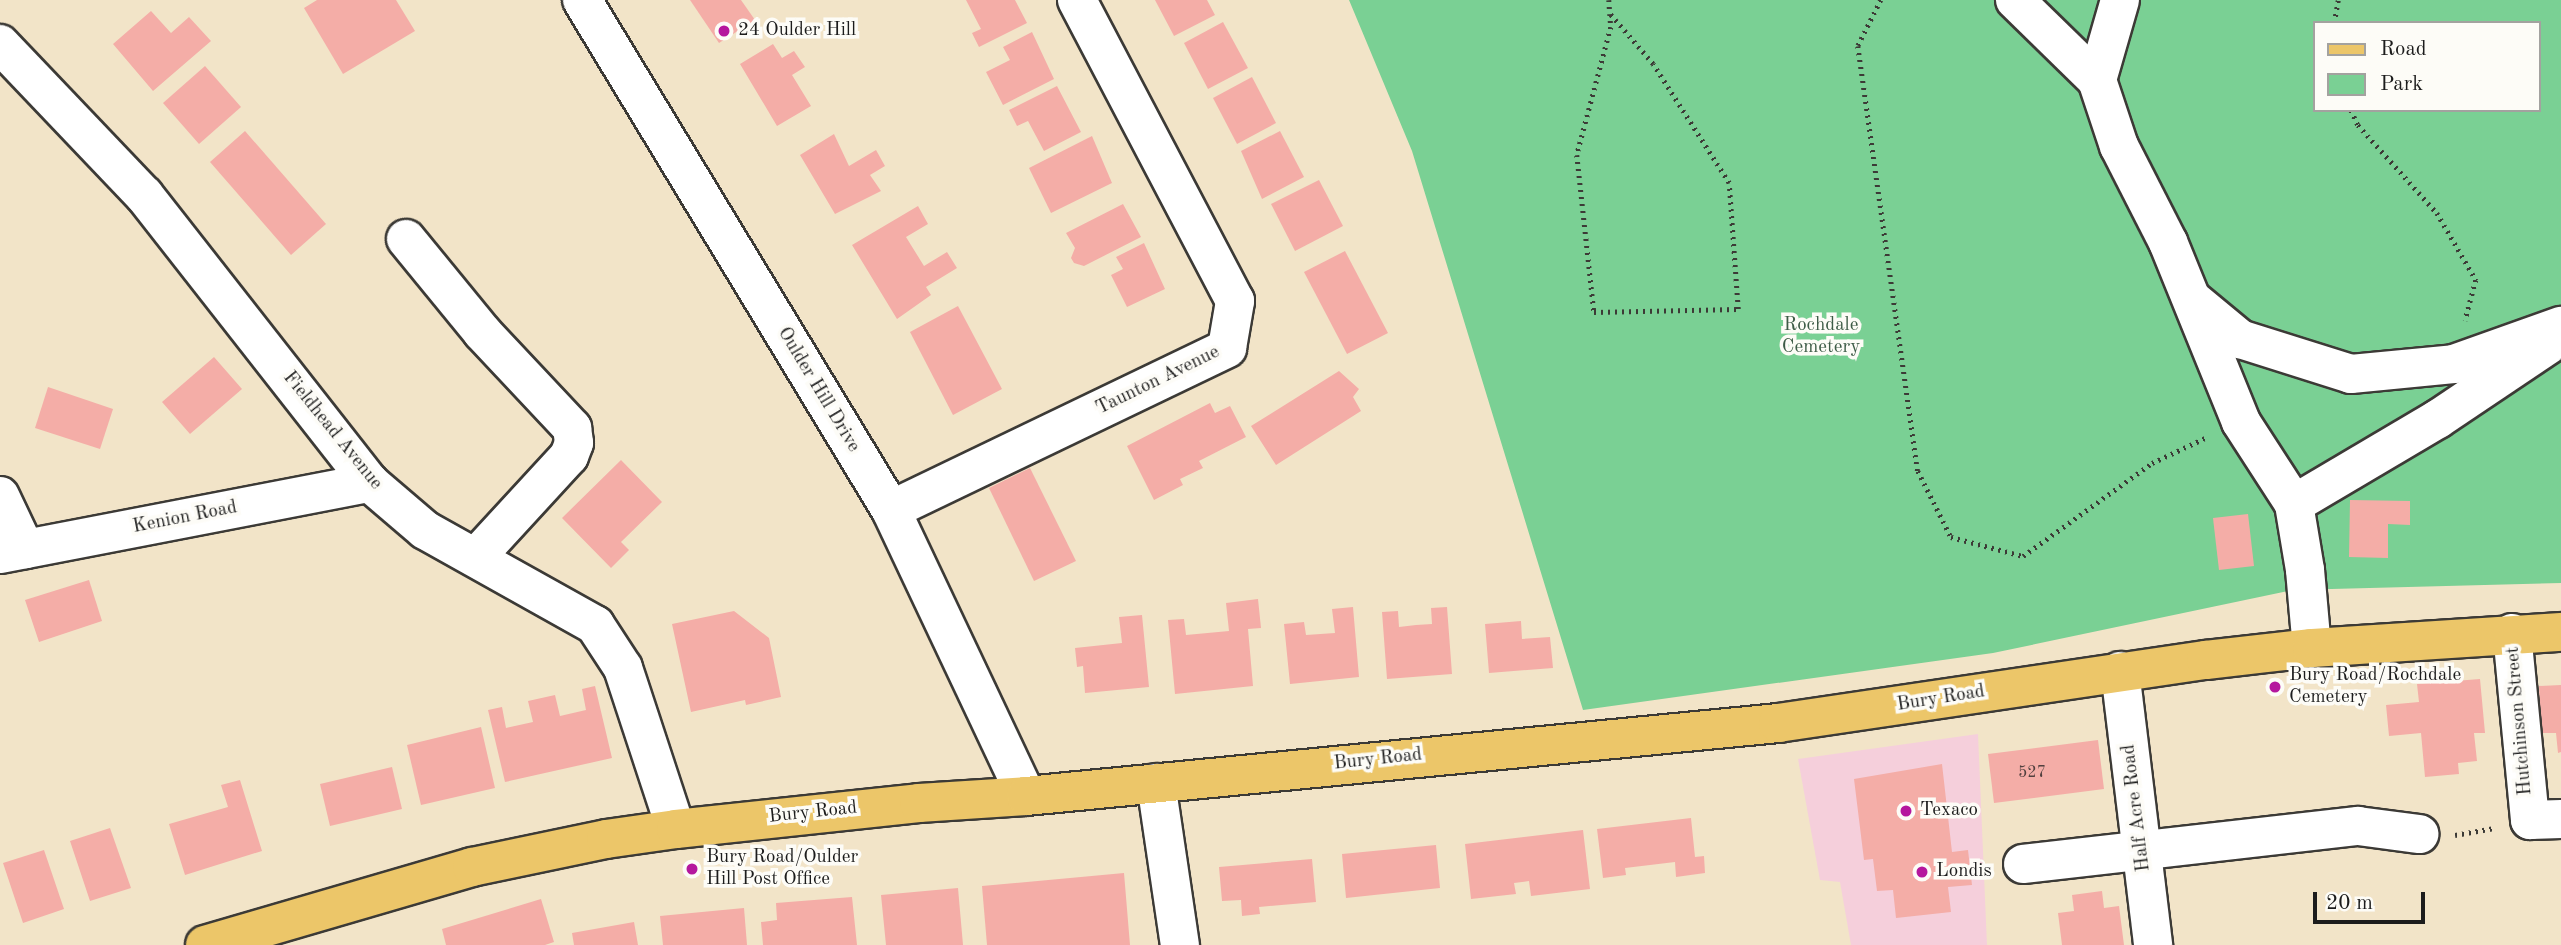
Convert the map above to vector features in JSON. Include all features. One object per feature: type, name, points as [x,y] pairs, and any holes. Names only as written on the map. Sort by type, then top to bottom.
[{"type":"main road","name":"Bury Road","points":[[205,945],[472,867],[606,839],[676,829],[919,803],[1026,796],[1779,723],[2120,671],[2312,648],[2512,633],[2561,632]]},
{"type":"street","name":"Oulder Hill Drive","points":[[582,0],[891,510],[1026,796]]},
{"type":"street","name":"Taunton Avenue","points":[[891,510],[1227,348],[1235,301],[1076,0]]},
{"type":"street","points":[[2015,0],[2097,80],[2119,146],[2168,242],[2241,422],[2294,504],[2305,570],[2312,648]]},
{"type":"street","points":[[2097,80],[2120,0]]},
{"type":"street","name":"Fieldhead Avenue","points":[[0,44],[144,195],[370,483],[425,530],[595,625],[623,668],[676,829]]},
{"type":"street","points":[[406,239],[482,332],[572,428],[574,443],[569,456],[476,557]]},
{"type":"street","points":[[2191,299],[2240,339],[2351,374],[2454,364],[2561,326]]},
{"type":"street","points":[[2294,504],[2438,419],[2561,336]]},
{"type":"street","name":"Kenion Road","points":[[12,552],[370,483]]},
{"type":"street","points":[[0,496],[12,552]]},
{"type":"street","name":"Hutchinson Street","points":[[2512,633],[2545,820]]},
{"type":"street","name":"Half Acre Road","points":[[2120,671],[2153,945]]},
{"type":"street","points":[[1156,783],[1180,945]]},
{"type":"street","points":[[2023,864],[2358,826],[2419,834]]},
{"type":"path","points":[[1609,0],[1610,14],[1611,27],[1577,155],[1594,312],[1738,309],[1729,183],[1653,64],[1610,14]]},
{"type":"path","points":[[1881,0],[1858,46],[1918,471],[1951,537],[2023,556],[2152,463],[2241,422]]},
{"type":"path","points":[[2334,21],[2338,0]]},
{"type":"path","points":[[2352,112],[2358,125],[2437,213],[2476,280],[2454,364]]},
{"type":"path","points":[[2419,834],[2463,835],[2545,820]]},
{"type":"shaded area","points":[[1978,734],[1987,945],[1851,945],[1840,882],[1820,880],[1798,759]]},
{"type":"green space","name":"Rochdale Cemetery","points":[[1349,0],[2561,0],[2561,583],[2293,590],[1993,653],[1583,710],[1412,151]]},
{"type":"building","points":[[317,0],[396,0],[415,31],[343,74],[304,8]]},
{"type":"building","name":"24 Oulder Hill","points":[[690,0],[741,0],[755,20],[719,43]]},
{"type":"building","points":[[966,0],[1015,0],[1027,23],[979,47],[972,33],[981,29]]},
{"type":"building","points":[[1155,0],[1207,0],[1215,15],[1174,36]]},
{"type":"building","points":[[151,11],[171,33],[189,17],[211,41],[153,91],[113,44]]},
{"type":"building","points":[[1223,22],[1248,68],[1208,89],[1184,43]]},
{"type":"building","points":[[1032,32],[1054,79],[1003,105],[986,72],[1010,60],[1003,47]]},
{"type":"building","points":[[773,44],[782,58],[794,51],[805,67],[792,75],[811,106],[777,126],[740,64]]},
{"type":"building","points":[[205,66],[241,107],[199,144],[163,103]]},
{"type":"building","points":[[1252,77],[1276,123],[1237,144],[1213,98]]},
{"type":"building","points":[[1057,86],[1081,132],[1044,151],[1028,121],[1017,126],[1009,110]]},
{"type":"building","points":[[245,131],[326,224],[291,255],[210,162]]},
{"type":"building","points":[[1280,131],[1304,177],[1262,199],[1241,151]]},
{"type":"building","points":[[834,134],[849,166],[876,150],[885,166],[870,175],[881,191],[835,214],[800,155]]},
{"type":"building","points":[[1092,136],[1112,183],[1051,213],[1029,168]]},
{"type":"building","points":[[1319,180],[1343,226],[1295,251],[1271,204]]},
{"type":"building","points":[[1123,204],[1141,237],[1084,266],[1074,263],[1071,258],[1075,248],[1066,233]]},
{"type":"building","points":[[918,206],[928,224],[906,237],[924,266],[947,252],[957,268],[926,287],[931,295],[897,319],[852,245]]},
{"type":"building","points":[[1144,243],[1165,289],[1127,307],[1111,275],[1123,269],[1116,257]]},
{"type":"building","points":[[1345,251],[1388,333],[1347,354],[1304,272]]},
{"type":"building","points":[[958,306],[1002,389],[953,415],[910,332]]},
{"type":"building","points":[[214,357],[242,389],[190,434],[162,402]]},
{"type":"building","points":[[1339,371],[1359,389],[1353,397],[1361,411],[1276,465],[1251,426]]},
{"type":"building","points":[[48,387],[113,409],[100,449],[35,428]]},
{"type":"building","points":[[1210,403],[1215,413],[1230,406],[1246,437],[1199,461],[1203,468],[1180,479],[1183,485],[1154,500],[1127,446]]},
{"type":"building","points":[[621,460],[662,502],[621,542],[629,550],[611,568],[562,518]]},
{"type":"building","points":[[1030,468],[1076,561],[1034,581],[989,488]]},
{"type":"building","points":[[2350,500],[2410,501],[2410,525],[2388,524],[2388,558],[2349,557]]},
{"type":"building","points":[[2248,514],[2254,566],[2219,570],[2213,518]]},
{"type":"building","points":[[89,580],[102,621],[39,642],[25,600]]},
{"type":"building","points":[[1258,599],[1261,628],[1248,629],[1253,686],[1175,694],[1168,620],[1184,619],[1186,635],[1229,631],[1226,603]]},
{"type":"building","points":[[1353,607],[1359,677],[1290,684],[1284,624],[1304,622],[1306,635],[1335,633],[1332,609]]},
{"type":"building","points":[[1447,607],[1452,674],[1387,679],[1382,612],[1398,611],[1399,627],[1432,624],[1431,608]]},
{"type":"building","points":[[734,611],[769,638],[781,697],[746,705],[745,700],[691,712],[672,624]]},
{"type":"building","points":[[1142,615],[1149,687],[1085,693],[1083,666],[1077,667],[1075,648],[1122,643],[1119,617]]},
{"type":"building","points":[[1521,621],[1522,639],[1550,637],[1553,668],[1489,673],[1485,624]]},
{"type":"building","points":[[2480,679],[2485,733],[2474,733],[2477,761],[2458,763],[2459,774],[2425,777],[2421,733],[2389,736],[2386,705],[2419,702],[2417,684]]},
{"type":"building","points":[[2561,685],[2561,752],[2558,753],[2556,733],[2541,733],[2539,686]]},
{"type":"building","points":[[595,686],[612,758],[505,782],[488,710],[502,707],[506,728],[533,722],[528,701],[555,695],[560,716],[586,710],[582,689]]},
{"type":"building","points":[[481,727],[495,788],[421,805],[407,745]]},
{"type":"building","points":[[2098,740],[2104,789],[1994,803],[1988,754]]},
{"type":"building","points":[[1942,764],[1952,852],[1968,850],[1972,885],[1948,887],[1951,912],[1896,918],[1893,890],[1877,891],[1873,859],[1864,860],[1854,779]]},
{"type":"building","points":[[392,767],[402,809],[330,826],[320,784]]},
{"type":"building","points":[[240,780],[262,851],[185,875],[169,824],[228,807],[221,785]]},
{"type":"building","points":[[1691,818],[1695,857],[1704,856],[1705,873],[1676,877],[1675,862],[1625,868],[1626,875],[1603,878],[1597,829]]},
{"type":"building","points":[[110,828],[131,888],[90,901],[70,841]]},
{"type":"building","points":[[1583,830],[1590,889],[1531,896],[1529,881],[1514,883],[1516,894],[1471,899],[1465,844]]},
{"type":"building","points":[[1436,845],[1440,888],[1346,898],[1342,854]]},
{"type":"building","points":[[44,850],[64,909],[23,923],[3,863]]},
{"type":"building","points":[[1312,859],[1316,902],[1259,907],[1260,914],[1242,916],[1241,900],[1222,901],[1219,867]]},
{"type":"building","points":[[1124,873],[1130,945],[987,945],[982,886]]},
{"type":"building","points":[[958,888],[963,945],[886,945],[881,895]]},
{"type":"building","points":[[2102,891],[2104,908],[2119,906],[2124,945],[2062,945],[2058,913],[2074,911],[2072,895]]},
{"type":"building","points":[[852,897],[857,945],[763,945],[761,922],[777,920],[776,903]]},
{"type":"building","points":[[541,899],[554,942],[545,945],[446,945],[442,929]]},
{"type":"building","points":[[744,908],[747,945],[663,945],[660,916]]},
{"type":"building","points":[[634,922],[638,945],[574,945],[572,933]]},
{"type":"place","name":"24 Oulder Hill","points":[[724,31]]},
{"type":"place","name":"Bury Road/Rochdale Cemetery","points":[[2275,687]]},
{"type":"place","name":"Texaco","points":[[1906,811]]},
{"type":"place","name":"Bury Road/Oulder Hill Post Office","points":[[692,869]]},
{"type":"place","name":"Londis","points":[[1922,872]]}]
